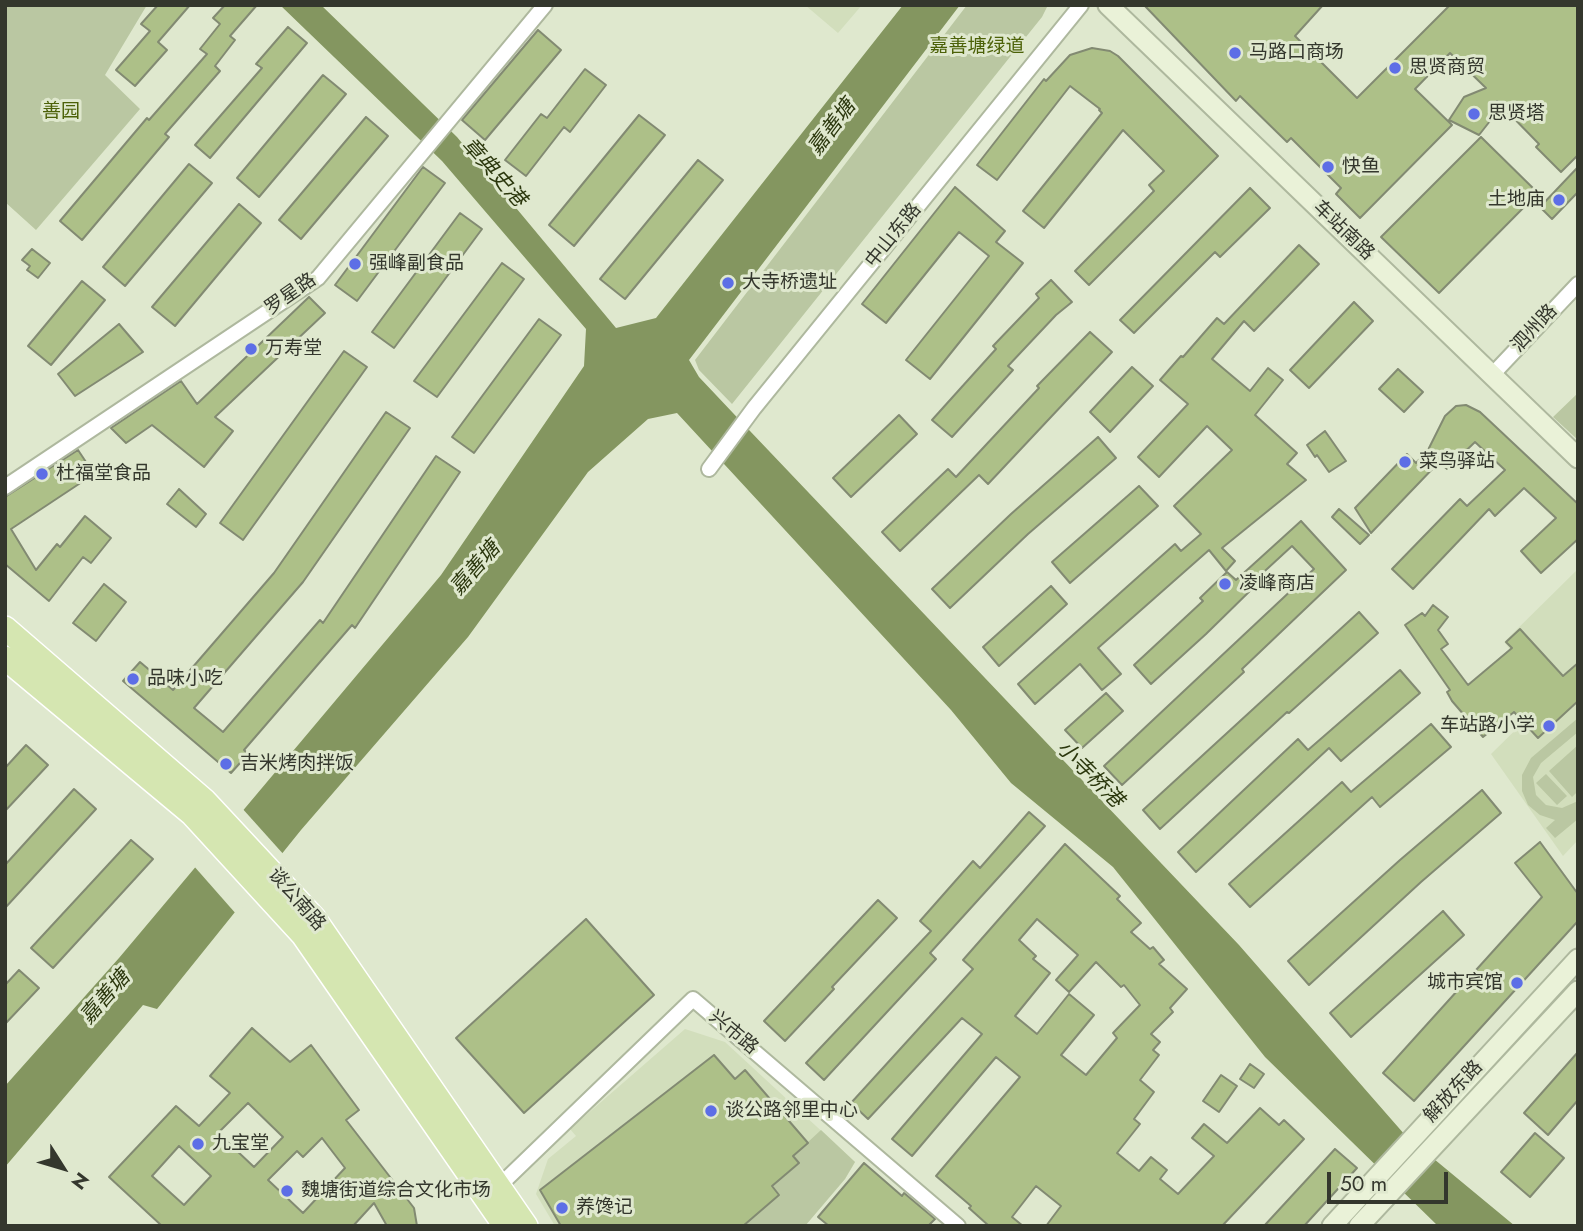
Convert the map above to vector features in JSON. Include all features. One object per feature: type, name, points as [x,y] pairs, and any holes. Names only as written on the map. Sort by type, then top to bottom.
[{"type":"main road","name":"车站南路","points":[[1108,5],[1578,458]]},
{"type":"main road","name":"谈公南路","points":[[5,628],[199,807],[309,926],[493,1191],[526,1226]]},
{"type":"main road","name":"谈公南路","points":[[5,658],[199,807]]},
{"type":"main road","name":"解放东路","points":[[1332,1226],[1578,959]]},
{"type":"main road","name":"解放东路","points":[[1359,1226],[1578,991]]},
{"type":"main road","name":"谈公南路","points":[[493,1191],[505,1226]]},
{"type":"street","name":"罗星路","points":[[5,486],[318,278],[545,5]]},
{"type":"street","name":"中山东路","points":[[709,469],[754,408],[1081,5]]},
{"type":"street","name":"泗州路","points":[[1492,375],[1578,284]]},
{"type":"street","name":"兴市路","points":[[493,1191],[693,999],[958,1226]]},
{"type":"shaded area","points":[[805,5],[862,5],[838,33]]},
{"type":"shaded area","name":"车站路小学","points":[[1578,569],[1578,840],[1563,856],[1491,754],[1549,697],[1504,642]]},
{"type":"shaded area","name":"谈公路邻里中心","points":[[685,1029],[725,1042],[855,1162],[845,1179],[805,1226],[555,1226],[536,1194],[548,1159],[576,1136],[570,1129]]},
{"type":"green space","name":"善园","points":[[5,5],[147,5],[105,75],[140,109],[36,230],[5,202]]},
{"type":"green space","name":"嘉善塘绿道","points":[[967,5],[1048,5],[1042,17],[732,404],[699,370],[695,360]]},
{"type":"green space","points":[[1578,393],[1578,440],[1553,417]]},
{"type":"green space","points":[[1578,718],[1578,732],[1541,763],[1533,777],[1536,795],[1546,805],[1562,808],[1578,801],[1578,819],[1555,838],[1546,828],[1555,820],[1540,815],[1528,805],[1522,791],[1522,775],[1531,758]]},
{"type":"green space","points":[[1578,745],[1578,791],[1572,797],[1549,771]]},
{"type":"green space","points":[[1546,774],[1567,796],[1557,805],[1536,783]]},
{"type":"green space","points":[[821,1130],[855,1162],[845,1179],[805,1226],[743,1226],[779,1195],[772,1186],[799,1164],[793,1156]]},
{"type":"water","name":"嘉善塘","points":[[280,5],[321,5],[457,137],[616,328],[656,318],[903,5],[960,5],[689,360],[699,377],[1239,945],[1405,1135],[1515,1226],[1438,1226],[1265,1057],[1113,867],[1011,783],[951,710],[677,413],[648,419],[588,472],[468,637],[301,830],[157,1009],[143,1005],[5,1167],[5,1086],[119,958],[441,575],[584,366],[586,329],[442,161]]},
{"type":"pier","points":[[241,807],[285,856],[237,915],[193,865]]},
{"type":"building","points":[[158,5],[190,5],[158,42],[167,50],[135,86],[116,70],[150,31],[141,24]]},
{"type":"building","points":[[225,5],[257,5],[230,36],[235,40],[215,66],[220,71],[165,134],[169,137],[82,240],[60,221],[147,118],[149,120],[207,54],[200,49],[220,24],[213,18]]},
{"type":"building","points":[[1144,5],[1323,5],[1295,36],[1357,98],[1450,5],[1578,5],[1578,155],[1561,172],[1536,147],[1539,144],[1497,101],[1490,121],[1479,135],[1449,120],[1464,97],[1486,88],[1450,53],[1415,89],[1452,125],[1360,218],[1336,194],[1341,188],[1291,138],[1287,142],[1240,96],[1236,101]]},
{"type":"building","points":[[288,27],[307,43],[210,158],[195,145],[262,68],[256,64]]},
{"type":"building","points":[[538,30],[561,50],[485,140],[462,120]]},
{"type":"building","points":[[1092,48],[1110,51],[1118,56],[1218,156],[1089,285],[1075,271],[1154,191],[1149,185],[1164,171],[1123,130],[1044,228],[1023,211],[1102,113],[1070,86],[997,180],[977,165],[1044,79],[1046,81],[1070,55]]},
{"type":"building","points":[[585,69],[606,85],[570,132],[564,127],[526,176],[505,160],[541,114],[547,118]]},
{"type":"building","points":[[323,75],[346,94],[259,197],[237,178]]},
{"type":"building","points":[[639,115],[665,135],[574,246],[549,225]]},
{"type":"building","points":[[366,117],[388,136],[301,239],[279,220]]},
{"type":"building","points":[[1481,137],[1538,193],[1439,293],[1381,237]]},
{"type":"building","points":[[698,160],[723,180],[625,299],[600,279]]},
{"type":"building","points":[[189,164],[212,183],[125,286],[103,267]]},
{"type":"building","points":[[423,167],[445,183],[357,301],[335,285]]},
{"type":"building","name":"土地庙","points":[[1578,167],[1578,192],[1552,219],[1540,207]]},
{"type":"building","points":[[955,187],[1005,231],[996,242],[1023,263],[930,379],[906,360],[989,256],[959,232],[886,323],[862,304]]},
{"type":"building","points":[[1250,188],[1270,208],[1220,257],[1215,252],[1134,333],[1120,320]]},
{"type":"building","points":[[239,204],[261,223],[175,326],[152,307]]},
{"type":"building","points":[[460,213],[482,229],[394,348],[372,332]]},
{"type":"building","points":[[1299,245],[1319,264],[1254,331],[1244,321],[1212,359],[1250,391],[1268,368],[1283,380],[1255,415],[1297,453],[1287,464],[1306,480],[1222,548],[1235,561],[1226,571],[1209,550],[1098,648],[1121,674],[1102,690],[1080,664],[1035,704],[1018,684],[1175,544],[1181,551],[1201,534],[1174,506],[1232,450],[1207,426],[1159,477],[1138,457],[1188,404],[1160,380],[1217,318],[1224,324]]},
{"type":"building","points":[[32,249],[50,263],[38,278],[27,270],[30,266],[22,260]]},
{"type":"building","points":[[502,263],[524,279],[437,397],[414,381]]},
{"type":"building","points":[[1051,280],[1072,302],[1056,315],[1008,366],[1013,370],[952,437],[932,420],[996,349],[993,346],[1039,298],[1036,294]]},
{"type":"building","points":[[82,281],[105,300],[51,365],[28,346]]},
{"type":"building","points":[[309,297],[325,313],[215,417],[233,431],[204,467],[152,425],[126,443],[111,428],[181,381],[197,404]]},
{"type":"building","points":[[1354,302],[1373,321],[1309,388],[1290,370]]},
{"type":"building","points":[[539,319],[561,335],[474,453],[452,437]]},
{"type":"building","points":[[119,324],[143,352],[75,396],[58,374]]},
{"type":"building","points":[[1090,332],[1112,352],[988,484],[979,475],[900,551],[882,532],[948,469],[956,477],[1039,388],[1037,386]]},
{"type":"building","points":[[344,351],[367,367],[243,540],[220,523]]},
{"type":"building","points":[[1132,367],[1153,386],[1110,432],[1090,412]]},
{"type":"building","points":[[1398,369],[1423,392],[1404,412],[1379,389]]},
{"type":"building","points":[[1466,405],[1480,412],[1578,504],[1578,539],[1541,573],[1521,551],[1556,518],[1524,488],[1495,516],[1489,509],[1413,589],[1392,569],[1460,499],[1467,506],[1505,470],[1475,442],[1447,469],[1439,462],[1371,533],[1355,508],[1407,454],[1416,463],[1428,450],[1445,416],[1456,406]]},
{"type":"building","points":[[386,412],[410,428],[303,582],[194,708],[223,732],[320,620],[323,623],[436,456],[460,472],[355,628],[352,625],[244,750],[248,754],[231,773],[123,681],[140,662],[173,690],[274,573]]},
{"type":"building","points":[[899,415],[917,434],[851,497],[833,478]]},
{"type":"building","points":[[1325,431],[1346,461],[1329,472],[1307,445]]},
{"type":"building","points":[[1098,437],[1116,458],[1028,534],[950,608],[932,589]]},
{"type":"building","points":[[78,450],[94,474],[11,529],[36,570],[57,544],[60,547],[85,516],[111,538],[91,563],[83,557],[49,601],[5,564],[5,497]]},
{"type":"building","points":[[1139,486],[1158,506],[1070,583],[1052,562]]},
{"type":"building","points":[[179,489],[206,514],[196,527],[167,504]]},
{"type":"building","points":[[1339,509],[1369,535],[1360,544],[1332,517]]},
{"type":"building","points":[[1301,521],[1346,570],[1242,669],[1244,672],[1122,785],[1104,766],[1314,569],[1292,546],[1254,581],[1257,584],[1206,634],[1151,684],[1134,665],[1203,601],[1200,598],[1227,572],[1236,580]]},
{"type":"building","points":[[104,584],[126,602],[96,641],[73,623]]},
{"type":"building","points":[[1051,586],[1067,604],[999,666],[983,647]]},
{"type":"building","points":[[1433,605],[1448,617],[1438,630],[1448,644],[1441,649],[1468,685],[1512,648],[1506,642],[1520,629],[1563,676],[1578,663],[1578,701],[1538,738],[1514,712],[1483,737],[1452,701],[1447,692],[1450,690],[1405,625],[1422,613],[1425,616]]},
{"type":"building","points":[[1359,612],[1378,633],[1160,829],[1143,810]]},
{"type":"building","points":[[1400,670],[1420,693],[1341,761],[1329,748],[1196,872],[1178,852],[1298,739],[1308,750]]},
{"type":"building","points":[[1106,693],[1123,711],[1082,748],[1065,730]]},
{"type":"building","points":[[1431,724],[1451,747],[1380,807],[1372,797],[1250,907],[1229,884],[1342,782],[1351,792]]},
{"type":"building","points":[[26,745],[48,765],[5,811],[5,768]]},
{"type":"building","points":[[74,789],[96,809],[5,908],[5,865]]},
{"type":"building","points":[[1482,790],[1501,813],[1309,985],[1288,961]]},
{"type":"building","points":[[1029,812],[1045,826],[930,953],[936,959],[824,1080],[806,1063],[931,931],[920,921],[973,861],[980,868]]},
{"type":"building","points":[[131,840],[153,859],[53,968],[31,948]]},
{"type":"building","points":[[1540,842],[1578,894],[1578,921],[1414,1101],[1383,1073],[1542,897],[1515,863]]},
{"type":"building","points":[[1065,844],[1120,896],[1117,899],[1141,923],[1131,932],[1150,949],[1153,947],[1164,960],[1159,964],[1187,989],[1170,1008],[1173,1012],[1151,1034],[1160,1042],[1153,1050],[1159,1055],[1140,1080],[1154,1092],[1134,1119],[1140,1124],[1117,1153],[1139,1171],[1151,1157],[1167,1170],[1160,1179],[1178,1194],[1214,1156],[1192,1138],[1204,1124],[1227,1143],[1260,1108],[1279,1125],[1284,1120],[1304,1139],[1222,1226],[1046,1226],[1061,1206],[1036,1186],[1012,1217],[1023,1226],[989,1226],[969,1208],[971,1206],[936,1176],[1020,1077],[996,1057],[912,1156],[892,1139],[982,1034],[962,1018],[868,1119],[851,1103],[973,969],[963,960]],"holes":[[[1037,919],[1078,955],[1056,980],[1069,992],[1096,962],[1121,987],[1124,985],[1140,1005],[1113,1033],[1117,1038],[1086,1075],[1061,1055],[1094,1015],[1069,994],[1037,1034],[1015,1016],[1050,973],[1033,959],[1036,956],[1019,940]]]},
{"type":"building","points":[[878,900],[897,918],[785,1041],[764,1021]]},
{"type":"building","points":[[1443,911],[1464,935],[1351,1037],[1330,1013]]},
{"type":"building","points":[[586,919],[654,995],[524,1113],[456,1038]]},
{"type":"building","points":[[19,970],[39,988],[5,1024],[5,985]]},
{"type":"building","points":[[252,1028],[290,1062],[311,1045],[359,1110],[346,1120],[414,1208],[417,1226],[387,1226],[374,1203],[353,1226],[162,1226],[109,1177],[176,1106],[199,1126],[230,1093],[210,1076]],"holes":[[[248,1103],[283,1137],[254,1167],[218,1133]],[[322,1138],[345,1168],[303,1213],[268,1180],[297,1151],[303,1157]],[[179,1146],[211,1176],[184,1205],[152,1176]]]},
{"type":"building","points":[[1578,1052],[1578,1100],[1548,1135],[1524,1113]]},
{"type":"building","name":"谈公路邻里中心","points":[[714,1055],[735,1079],[745,1070],[808,1143],[793,1156],[799,1163],[772,1186],[779,1195],[743,1226],[561,1226],[540,1190]]},
{"type":"building","points":[[1250,1064],[1264,1074],[1254,1088],[1240,1079]]},
{"type":"building","points":[[1221,1075],[1237,1086],[1219,1112],[1203,1101]]},
{"type":"building","points":[[1535,1133],[1564,1158],[1530,1197],[1501,1172]]},
{"type":"building","points":[[1335,1149],[1357,1168],[1304,1226],[1264,1226]]},
{"type":"building","points":[[864,1163],[902,1196],[904,1193],[935,1219],[928,1226],[829,1226],[818,1217]]},
{"type":"place","name":"马路口商场","points":[[1235,53]]},
{"type":"place","name":"思贤商贸","points":[[1395,68]]},
{"type":"place","name":"思贤塔","points":[[1474,114]]},
{"type":"place","name":"快鱼","points":[[1328,167]]},
{"type":"place","name":"土地庙","points":[[1559,200]]},
{"type":"place","name":"强峰副食品","points":[[355,264]]},
{"type":"place","name":"大寺桥遗址","points":[[728,283]]},
{"type":"place","name":"万寿堂","points":[[251,349]]},
{"type":"place","name":"菜鸟驿站","points":[[1405,462]]},
{"type":"place","name":"杜福堂食品","points":[[42,474]]},
{"type":"place","name":"凌峰商店","points":[[1225,584]]},
{"type":"place","name":"品味小吃","points":[[133,679]]},
{"type":"place","name":"车站路小学","points":[[1549,726]]},
{"type":"place","name":"吉米烤肉拌饭","points":[[226,764]]},
{"type":"place","name":"城市宾馆","points":[[1517,983]]},
{"type":"place","name":"谈公路邻里中心","points":[[711,1111]]},
{"type":"place","name":"九宝堂","points":[[198,1144]]},
{"type":"place","name":"魏塘街道综合文化市场","points":[[287,1191]]},
{"type":"place","name":"养馋记","points":[[562,1208]]},
{"type":"water label","name":"章典史港","points":[[493,173]]},
{"type":"water label","name":"小寺桥港","points":[[1089,775]]}]
